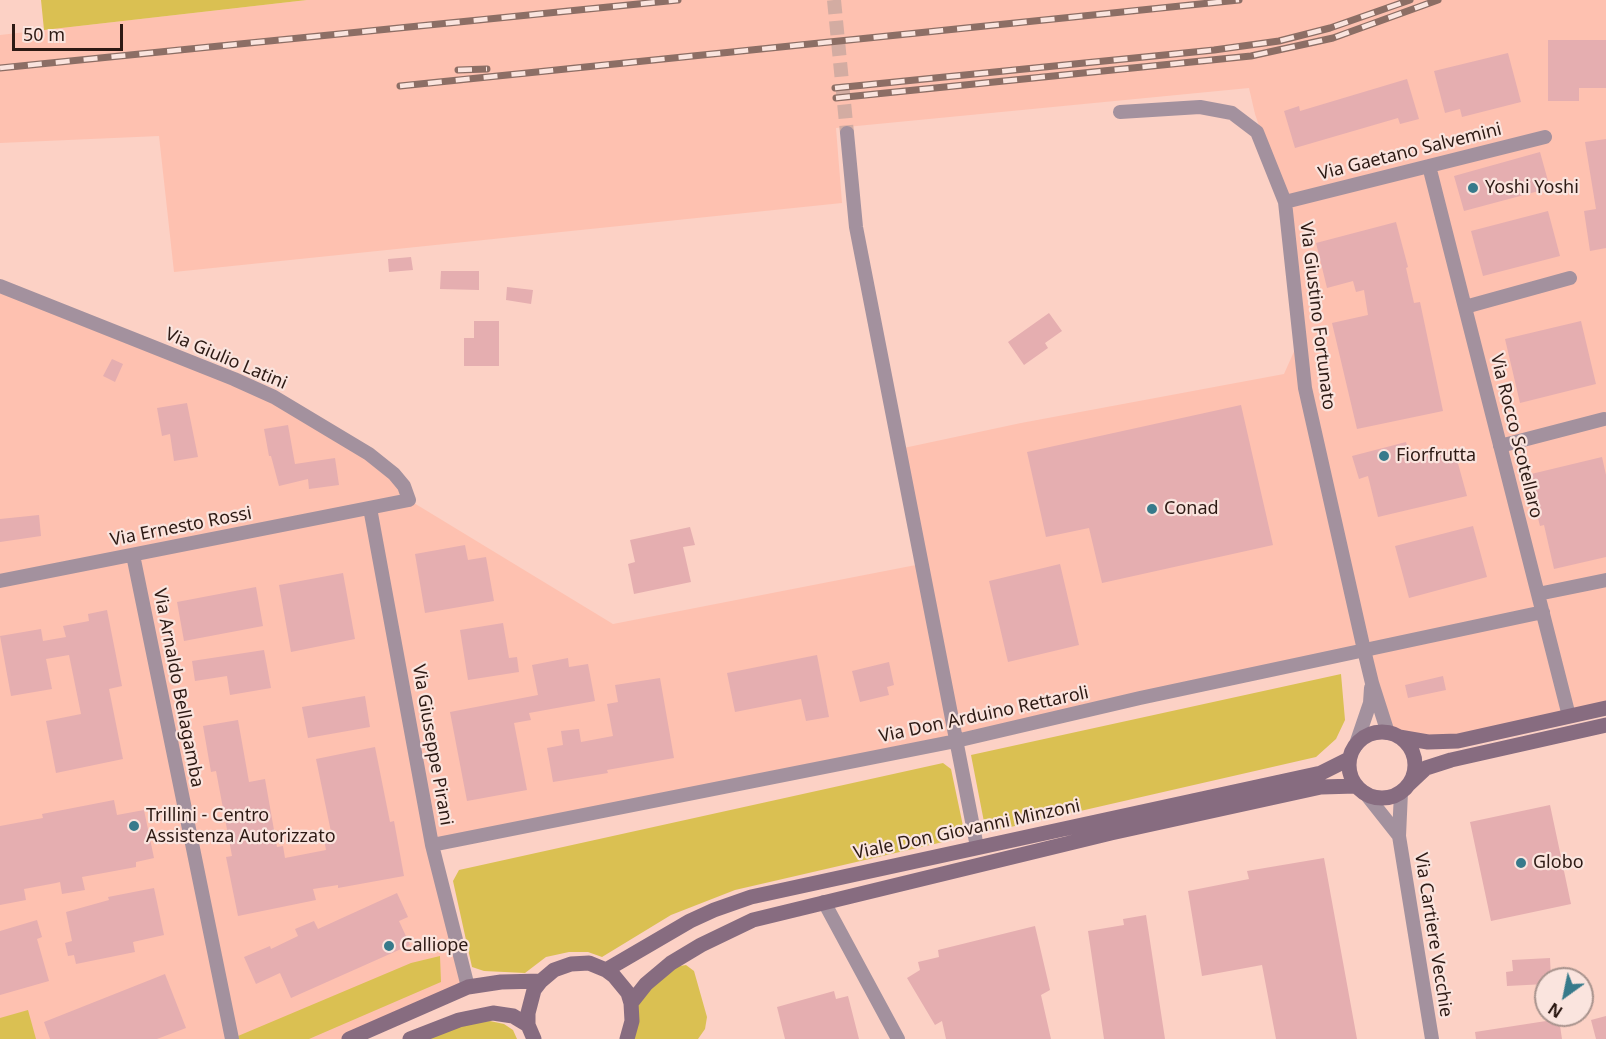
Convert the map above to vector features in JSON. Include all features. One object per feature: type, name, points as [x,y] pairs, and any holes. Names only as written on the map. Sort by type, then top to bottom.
[{"type":"main road","name":"Viale Don Giovanni Minzoni","points":[[606,970],[690,921],[742,900],[1321,773],[1352,753],[1369,735],[1394,735],[1428,742],[1458,741],[1606,708]]},
{"type":"main road","name":"Viale Don Giovanni Minzoni","points":[[631,1003],[646,984],[671,963],[700,945],[753,920],[1111,833],[1310,789],[1322,787],[1360,789],[1373,797],[1392,797],[1426,768],[1451,760],[1606,725]]},
{"type":"main road","points":[[1394,735],[1407,744],[1413,753],[1414,774],[1405,788]]},
{"type":"main road","points":[[1352,753],[1349,768],[1360,789]]},
{"type":"main road","points":[[531,1032],[530,1001],[540,981],[554,970],[571,964],[589,963],[606,970],[622,984],[631,1003],[632,1021],[627,1039]]},
{"type":"main road","points":[[349,1039],[468,987],[501,982],[540,981]]},
{"type":"main road","points":[[410,1039],[459,1020],[493,1013],[513,1016],[531,1032]]},
{"type":"street","name":"Via Giustino Fortunato","points":[[1120,112],[1200,107],[1232,113],[1257,132],[1285,202],[1305,388],[1372,683],[1394,735]]},
{"type":"street","points":[[847,133],[856,227],[977,847]]},
{"type":"street","name":"Via Gaetano Salvemini","points":[[1285,202],[1545,137]]},
{"type":"street","name":"Via Rocco Scotellaro","points":[[1429,166],[1569,716]]},
{"type":"street","points":[[1465,307],[1570,278]]},
{"type":"street","name":"Via Giulio Latini","points":[[0,286],[234,379],[337,433],[394,474],[404,486],[409,500],[370,507]]},
{"type":"street","points":[[1500,446],[1604,419]]},
{"type":"street","name":"Via Ernesto Rossi","points":[[0,581],[370,507]]},
{"type":"street","name":"Via Giuseppe Pirani","points":[[370,507],[432,845],[468,987]]},
{"type":"street","name":"Via Arnaldo Bellagamba","points":[[133,555],[232,1039]]},
{"type":"street","points":[[1538,594],[1606,580]]},
{"type":"street","name":"Via Don Arduino Rettaroli","points":[[432,845],[956,741],[1140,698],[1543,612]]},
{"type":"street","name":"Via Giustino Fortunato","points":[[1352,753],[1370,703],[1372,683]]},
{"type":"street","name":"Via Cartiere Vecchie","points":[[1405,788],[1399,836],[1432,1039]]},
{"type":"street","name":"Via Cartiere Vecchie","points":[[1360,789],[1399,836]]},
{"type":"street","points":[[824,902],[898,1039]]},
{"type":"shaded area","points":[[41,0],[307,0],[44,30]]},
{"type":"shaded area","points":[[307,0],[1606,0],[1606,708],[1458,741],[1394,735],[1364,651],[432,845],[468,987],[349,1039],[0,1039],[0,286],[234,379],[369,454],[409,500],[613,624],[921,564],[899,449],[1021,423],[1284,374],[1300,338],[1285,202],[1255,114],[1249,88],[836,128],[842,203],[174,272],[159,136],[0,143],[0,35]]},
{"type":"shaded area","points":[[1341,674],[1345,720],[1336,739],[1316,757],[993,831],[985,827],[971,755]]},
{"type":"shaded area","points":[[943,763],[951,769],[963,826],[956,839],[735,890],[671,915],[602,957],[588,952],[569,952],[546,957],[525,973],[484,971],[472,967],[453,881],[459,870]]},
{"type":"shaded area","points":[[440,956],[441,982],[309,1039],[239,1039],[238,1036],[411,963]]},
{"type":"shaded area","points":[[686,965],[694,971],[707,1017],[705,1029],[698,1039],[631,1039],[636,1003],[674,967]]},
{"type":"shaded area","points":[[28,1010],[36,1039],[0,1039],[0,1018]]},
{"type":"shaded area","points":[[490,1021],[504,1024],[513,1030],[517,1039],[420,1039],[469,1023]]},
{"type":"building","points":[[1548,40],[1606,40],[1606,88],[1579,88],[1579,101],[1548,101]]},
{"type":"building","points":[[1508,53],[1521,102],[1462,117],[1460,109],[1445,113],[1434,71]]},
{"type":"building","points":[[1407,79],[1419,119],[1400,124],[1398,118],[1295,148],[1284,111],[1299,106],[1300,111]]},
{"type":"building","points":[[1606,139],[1606,248],[1590,251],[1584,211],[1596,209],[1585,142]]},
{"type":"building","points":[[1540,152],[1550,188],[1464,211],[1454,176]]},
{"type":"building","points":[[1548,211],[1560,256],[1483,276],[1471,231]]},
{"type":"building","points":[[1396,222],[1408,267],[1406,268],[1414,303],[1420,302],[1443,411],[1357,429],[1332,323],[1368,315],[1364,290],[1356,292],[1353,281],[1327,288],[1316,243]]},
{"type":"building","points":[[411,257],[413,270],[389,272],[388,259]]},
{"type":"building","points":[[441,271],[479,271],[479,290],[440,289]]},
{"type":"building","points":[[507,287],[533,290],[531,304],[506,300]]},
{"type":"building","points":[[1049,313],[1062,331],[1045,343],[1048,348],[1024,365],[1008,342]]},
{"type":"building","points":[[474,321],[499,321],[499,366],[464,366],[464,338],[474,338]]},
{"type":"building","points":[[1581,321],[1596,384],[1520,403],[1505,339]]},
{"type":"building","points":[[112,359],[123,364],[115,382],[103,376]]},
{"type":"building","points":[[187,403],[198,457],[174,461],[170,434],[162,436],[157,408]]},
{"type":"building","name":"Conad","points":[[1241,405],[1273,545],[1102,583],[1089,528],[1046,537],[1027,452]]},
{"type":"building","points":[[288,425],[295,464],[335,458],[339,485],[309,489],[308,479],[279,486],[271,456],[269,456],[264,429]]},
{"type":"building","points":[[1406,442],[1411,461],[1454,449],[1467,496],[1378,517],[1368,476],[1359,479],[1352,456]]},
{"type":"building","points":[[1602,457],[1606,475],[1606,557],[1554,569],[1544,525],[1540,526],[1527,475]]},
{"type":"building","points":[[39,515],[41,536],[0,542],[0,519]]},
{"type":"building","points":[[1473,526],[1487,577],[1409,598],[1395,546]]},
{"type":"building","points":[[690,527],[695,545],[683,547],[691,582],[634,594],[628,564],[635,562],[630,540]]},
{"type":"building","points":[[465,545],[468,560],[486,557],[494,601],[425,613],[415,554]]},
{"type":"building","points":[[1060,564],[1079,645],[1008,662],[989,581]]},
{"type":"building","points":[[343,573],[355,639],[291,652],[279,585]]},
{"type":"building","points":[[256,587],[263,626],[184,641],[177,602]]},
{"type":"building","points":[[107,610],[122,686],[109,689],[123,759],[56,773],[46,721],[81,714],[69,655],[46,659],[52,689],[11,696],[0,636],[41,629],[43,641],[66,637],[63,626],[89,621],[88,614]]},
{"type":"building","points":[[503,623],[509,658],[517,657],[519,672],[468,680],[460,630]]},
{"type":"building","points":[[264,650],[271,688],[230,695],[227,676],[195,681],[192,661]]},
{"type":"building","points":[[817,655],[829,717],[806,721],[801,699],[735,712],[727,673]]},
{"type":"building","points":[[568,658],[569,667],[588,664],[595,701],[529,713],[531,720],[514,723],[527,790],[467,801],[450,712],[538,695],[532,665]]},
{"type":"building","points":[[889,662],[894,685],[887,687],[889,695],[860,702],[852,671]]},
{"type":"building","points":[[1443,676],[1446,690],[1408,698],[1405,685]]},
{"type":"building","points":[[660,678],[674,758],[607,770],[608,773],[553,782],[547,748],[563,745],[561,731],[579,729],[581,742],[613,736],[607,704],[618,702],[615,685]]},
{"type":"building","points":[[365,696],[370,727],[308,738],[302,707]]},
{"type":"building","points":[[238,720],[249,782],[265,779],[277,847],[283,846],[285,858],[326,850],[323,833],[331,832],[316,759],[375,747],[390,822],[394,821],[404,876],[338,888],[338,885],[313,889],[316,900],[238,916],[226,857],[232,856],[216,771],[211,772],[203,726]]},
{"type":"building","points":[[114,800],[117,815],[144,810],[154,858],[136,862],[136,867],[82,877],[85,890],[62,894],[60,882],[24,889],[26,900],[0,905],[0,826],[43,818],[42,814]]},
{"type":"building","name":"Globo","points":[[1550,805],[1571,904],[1491,921],[1470,822]]},
{"type":"building","points":[[1324,858],[1357,1039],[1276,1039],[1262,965],[1202,976],[1188,891],[1249,879],[1247,871]]},
{"type":"building","points":[[154,888],[164,935],[133,942],[135,952],[76,964],[74,955],[68,956],[65,943],[72,941],[66,912],[109,900],[108,897]]},
{"type":"building","points":[[397,893],[408,917],[399,921],[410,945],[291,998],[280,973],[256,984],[244,957],[270,946],[271,949],[298,936],[295,929],[314,921],[318,929]]},
{"type":"building","points":[[1146,915],[1165,1039],[1104,1039],[1088,931],[1124,925],[1123,919]]},
{"type":"building","points":[[37,920],[42,937],[37,939],[49,981],[0,995],[0,931]]},
{"type":"building","points":[[1035,926],[1050,990],[1041,995],[1051,1039],[946,1039],[942,1021],[935,1025],[907,978],[920,970],[918,962],[939,957],[938,950]]},
{"type":"building","points":[[1550,958],[1550,967],[1534,967],[1534,985],[1507,986],[1506,972],[1513,971],[1512,960]]},
{"type":"building","points":[[165,974],[186,1028],[157,1039],[50,1039],[44,1022]]},
{"type":"building","points":[[834,991],[836,999],[848,996],[859,1039],[785,1039],[777,1007]]},
{"type":"building","points":[[1606,1016],[1606,1039],[1596,1039],[1593,1027],[1594,1019]]},
{"type":"building","points":[[1534,1023],[1534,1027],[1560,1027],[1562,1039],[1476,1039],[1475,1032]]},
{"type":"tunnel","points":[[834,0],[847,133]]},
{"type":"railway","points":[[0,68],[678,0]]},
{"type":"railway","points":[[400,86],[1239,0]]},
{"type":"railway","points":[[835,88],[1214,50],[1279,41],[1330,28],[1410,0]]},
{"type":"railway","points":[[836,98],[1251,56],[1333,38],[1438,0]]},
{"type":"railway","points":[[458,70],[487,69]]},
{"type":"place","name":"Yoshi Yoshi","points":[[1473,188]]},
{"type":"place","name":"Fiorfrutta","points":[[1384,456]]},
{"type":"place","name":"Conad","points":[[1152,509]]},
{"type":"place","name":"Trillini - Centro Assistenza Autorizzato","points":[[134,826]]},
{"type":"place","name":"Globo","points":[[1521,863]]},
{"type":"place","name":"Calliope","points":[[389,946]]}]
